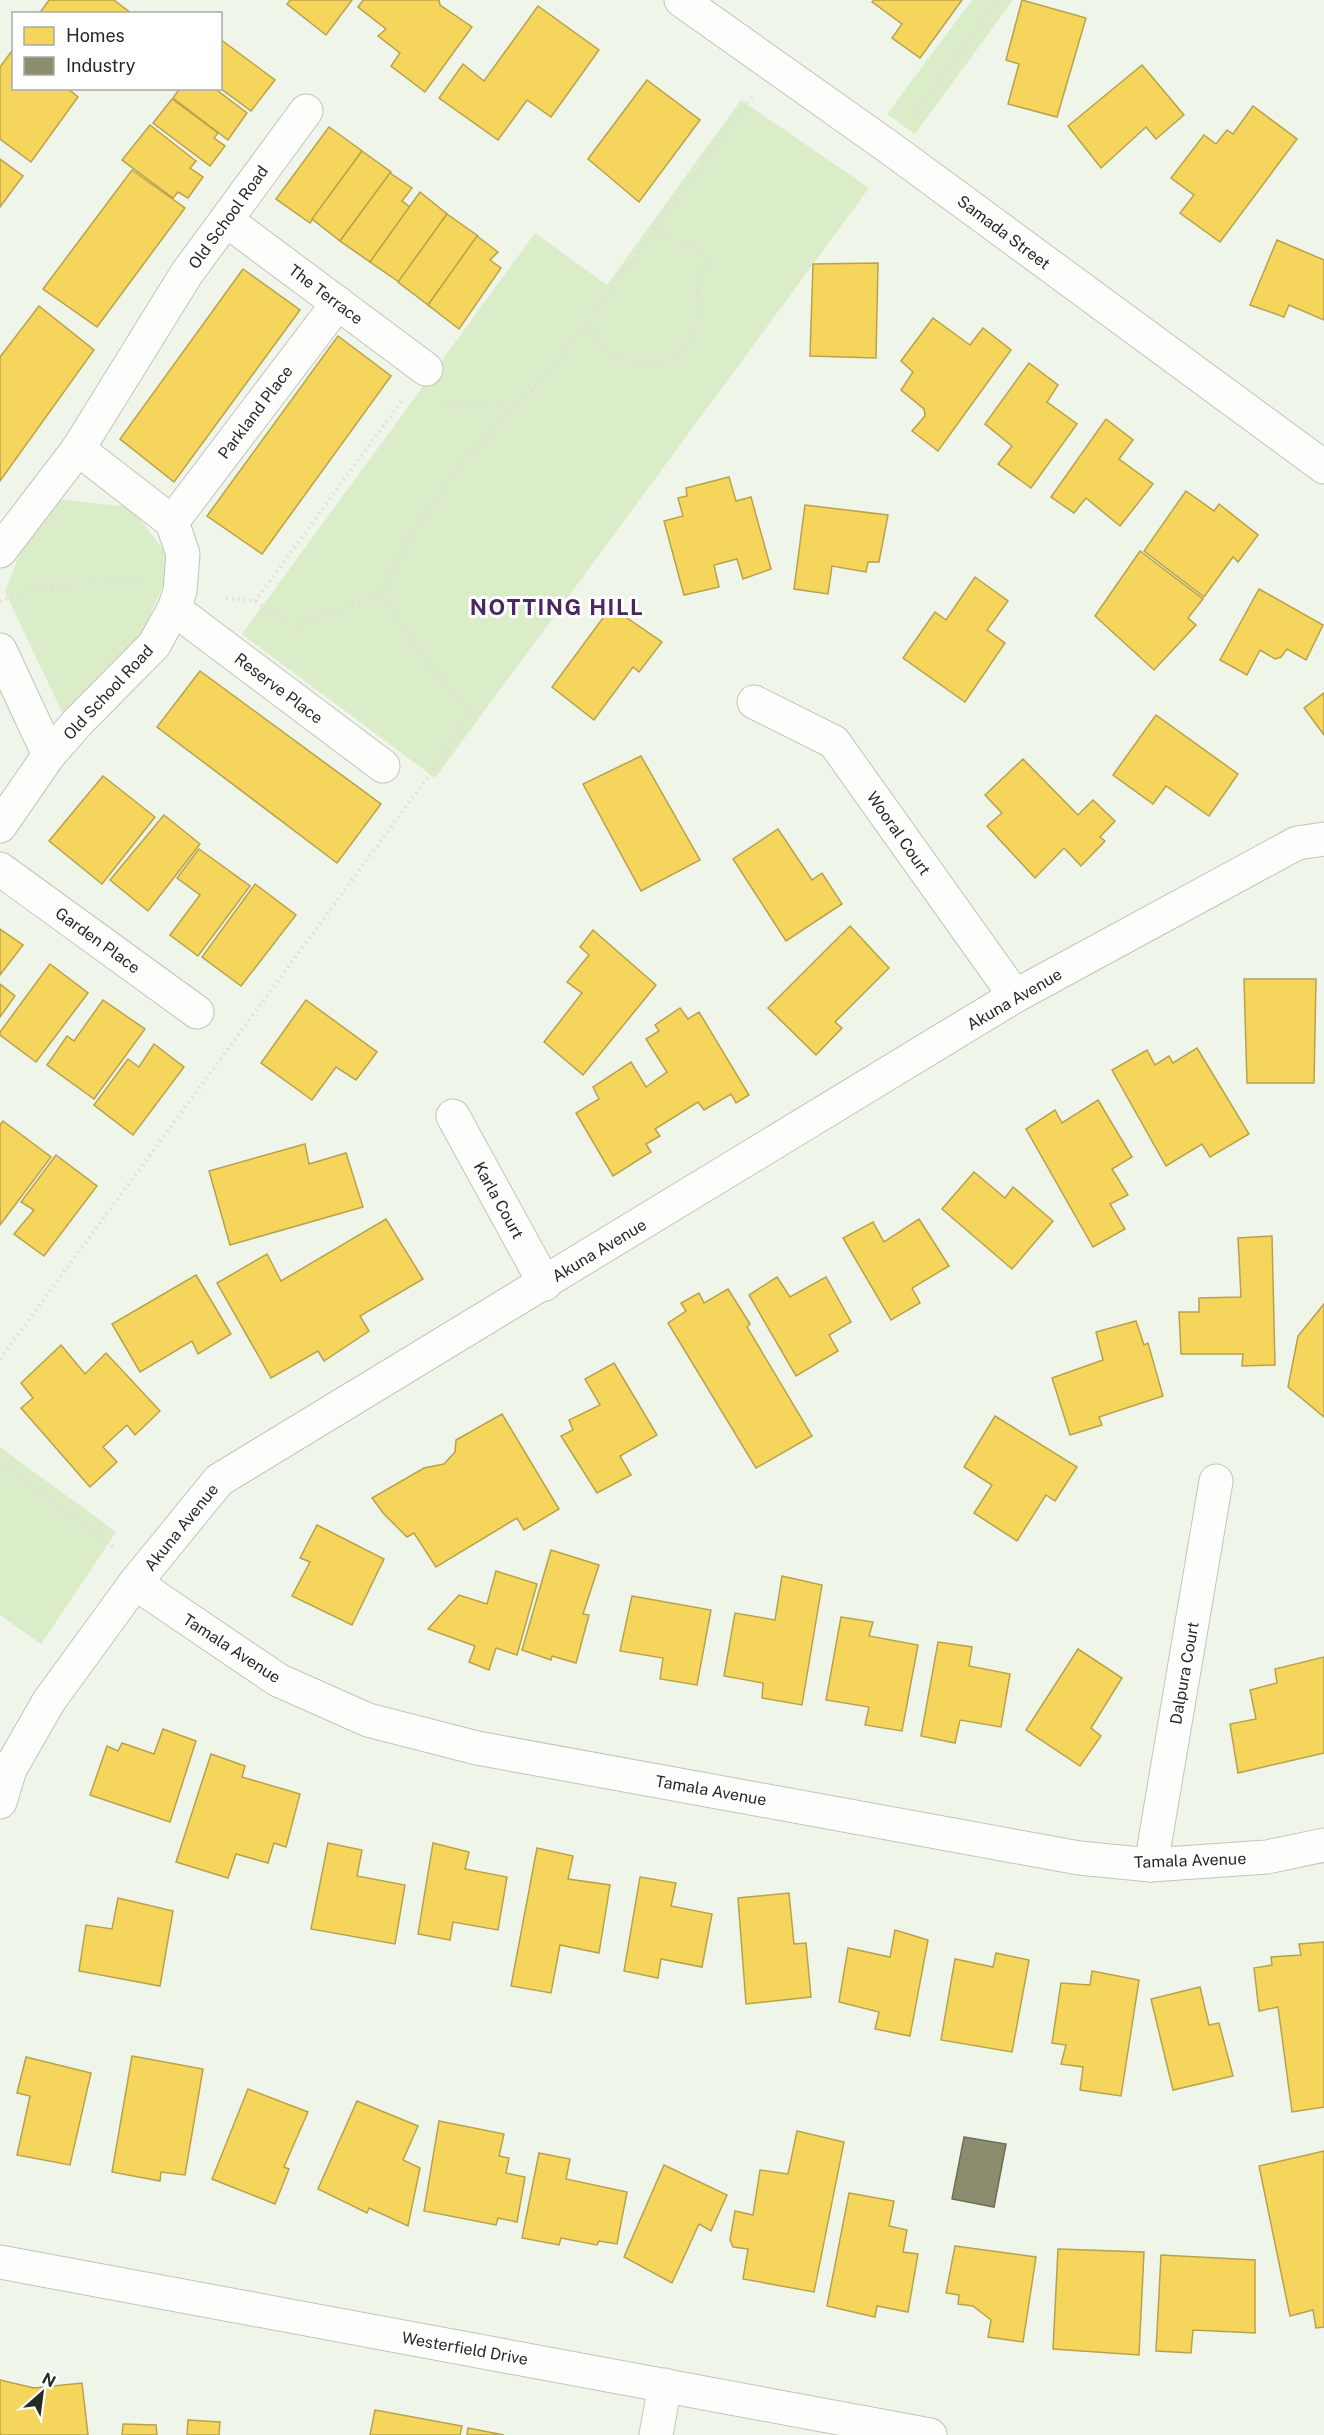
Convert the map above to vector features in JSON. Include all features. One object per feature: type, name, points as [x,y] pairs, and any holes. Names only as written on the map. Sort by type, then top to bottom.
[{"type":"street","name":"Samada Street","points":[[681,0],[890,148],[1324,467]]},
{"type":"street","name":"Old School Road","points":[[0,551],[78,448],[187,273],[306,111]]},
{"type":"street","name":"The Terrace","points":[[226,220],[426,369]]},
{"type":"street","name":"Parkland Place","points":[[172,522],[338,303]]},
{"type":"street","points":[[78,448],[172,522]]},
{"type":"street","name":"Old School Road","points":[[0,826],[49,754],[154,645],[177,600],[183,554],[172,522]]},
{"type":"street","name":"Reserve Place","points":[[177,600],[383,766]]},
{"type":"street","points":[[0,650],[49,754]]},
{"type":"street","name":"Wooral Court","points":[[754,702],[834,742],[1015,996]]},
{"type":"street","name":"Akuna Avenue","points":[[0,1802],[10,1769],[49,1701],[140,1577],[219,1480],[545,1284],[1015,996],[1297,843],[1324,839]]},
{"type":"street","name":"Garden Place","points":[[0,869],[197,1012]]},
{"type":"street","name":"Karla Court","points":[[453,1116],[545,1284]]},
{"type":"street","name":"Dalpura Court","points":[[1151,1865],[1216,1480]]},
{"type":"street","name":"Tamala Avenue","points":[[140,1577],[278,1680],[368,1720],[489,1750],[1079,1858],[1151,1865],[1268,1857],[1324,1845]]},
{"type":"street","name":"Westerfield Drive","points":[[0,2262],[930,2435]]},
{"type":"street","points":[[656,2435],[665,2385]]},
{"type":"path","points":[[890,148],[998,0]]},
{"type":"path","points":[[0,601],[35,587],[132,581],[177,600],[211,598],[255,601],[293,626],[381,595],[410,536],[461,462],[544,378],[774,67]]},
{"type":"path","points":[[586,324],[606,348],[625,358],[644,364],[667,363],[687,344],[698,313],[699,288],[706,268],[706,257],[690,244],[651,235]]},
{"type":"path","points":[[255,601],[403,398]]},
{"type":"path","points":[[0,1359],[430,774],[466,719],[466,708],[425,659],[381,595]]},
{"type":"path","points":[[0,1464],[4,1464],[140,1577]]},
{"type":"green space","points":[[972,0],[1013,0],[915,134],[887,114]]},
{"type":"green space","points":[[741,100],[869,188],[435,778],[242,634],[535,233],[607,285]]},
{"type":"green space","points":[[55,499],[131,507],[173,563],[140,638],[65,718],[5,592],[22,548]]},
{"type":"green space","points":[[0,1447],[116,1532],[41,1644],[0,1615]]},
{"type":"building: Homes","points":[[49,0],[114,0],[129,12],[40,12]]},
{"type":"building: Homes","points":[[290,0],[352,0],[326,35],[287,4]]},
{"type":"building: Homes","points":[[363,0],[439,0],[440,5],[472,27],[425,92],[391,66],[400,53],[378,36],[386,29],[358,7]]},
{"type":"building: Homes","points":[[874,0],[962,0],[920,58],[892,38],[902,24],[872,2]]},
{"type":"building: Homes","points":[[1022,0],[1086,18],[1057,117],[1008,104],[1019,64],[1006,60]]},
{"type":"building: Homes","points":[[538,6],[599,50],[551,117],[527,100],[498,140],[439,98],[463,64],[484,81]]},
{"type":"building: Homes","points":[[222,40],[275,80],[251,111],[222,89]]},
{"type":"building: Homes","points":[[12,51],[12,90],[69,90],[78,97],[31,162],[0,139],[0,67]]},
{"type":"building: Homes","points":[[1142,65],[1184,115],[1156,139],[1146,127],[1101,168],[1068,126]]},
{"type":"building: Homes","points":[[647,80],[700,120],[639,202],[588,159]]},
{"type":"building: Homes","points":[[179,90],[217,90],[247,113],[228,140],[173,98]]},
{"type":"building: Homes","points":[[172,99],[218,133],[214,138],[225,146],[210,166],[153,123]]},
{"type":"building: Homes","points":[[1253,106],[1297,139],[1220,242],[1180,213],[1194,195],[1171,178],[1204,135],[1216,144],[1227,130],[1233,134]]},
{"type":"building: Homes","points":[[150,125],[196,161],[190,168],[203,177],[188,198],[178,192],[173,198],[122,160]]},
{"type":"building: Homes","points":[[329,127],[362,151],[310,223],[276,199]]},
{"type":"building: Homes","points":[[362,151],[391,172],[340,241],[312,219]]},
{"type":"building: Homes","points":[[0,159],[23,176],[0,207]]},
{"type":"building: Homes","points":[[132,170],[185,208],[97,327],[43,289]]},
{"type":"building: Homes","points":[[390,173],[412,188],[402,201],[410,207],[370,262],[340,241]]},
{"type":"building: Homes","points":[[420,192],[447,214],[399,282],[370,262]]},
{"type":"building: Homes","points":[[447,214],[478,236],[428,305],[398,282]]},
{"type":"building: Homes","points":[[477,236],[498,252],[490,260],[501,268],[459,329],[428,305]]},
{"type":"building: Homes","points":[[1277,240],[1324,260],[1324,320],[1289,305],[1284,317],[1250,305]]},
{"type":"building: Homes","points":[[878,263],[876,358],[810,356],[813,264]]},
{"type":"building: Homes","points":[[243,269],[300,310],[174,482],[120,439]]},
{"type":"building: Homes","points":[[39,306],[94,350],[0,481],[0,357]]},
{"type":"building: Homes","points":[[933,318],[970,345],[983,328],[1011,350],[938,451],[912,431],[925,416],[924,409],[901,390],[913,372],[901,361]]},
{"type":"building: Homes","points":[[338,336],[391,376],[262,554],[207,516]]},
{"type":"building: Homes","points":[[1029,363],[1058,385],[1047,402],[1077,424],[1031,488],[998,464],[1012,446],[985,424]]},
{"type":"building: Homes","points":[[1106,419],[1133,440],[1119,459],[1153,484],[1120,526],[1086,498],[1074,513],[1051,497]]},
{"type":"building: Homes","points":[[729,477],[736,501],[751,497],[771,569],[743,579],[737,559],[714,565],[719,587],[684,595],[664,521],[683,516],[678,498],[687,496],[686,488]]},
{"type":"building: Homes","points":[[1186,491],[1214,511],[1219,504],[1258,535],[1238,562],[1233,557],[1204,597],[1144,551]]},
{"type":"building: Homes","points":[[805,505],[888,515],[879,562],[868,562],[866,572],[832,566],[828,594],[794,589]]},
{"type":"building: Homes","points":[[1140,551],[1203,599],[1188,618],[1196,625],[1154,670],[1095,616]]},
{"type":"building: Homes","points":[[975,577],[1008,601],[987,630],[1005,643],[965,702],[903,658],[935,612],[946,620]]},
{"type":"building: Homes","points":[[1259,589],[1323,625],[1306,660],[1287,649],[1281,657],[1275,659],[1260,650],[1247,675],[1220,660]]},
{"type":"building: Homes","points":[[611,607],[662,642],[639,672],[633,667],[594,720],[552,687]]},
{"type":"building: Homes","points":[[200,671],[381,804],[337,863],[157,727]]},
{"type":"building: Homes","points":[[1324,693],[1324,735],[1304,708]]},
{"type":"building: Homes","points":[[1156,715],[1238,774],[1209,816],[1166,786],[1153,804],[1113,775]]},
{"type":"building: Homes","points":[[641,756],[700,860],[641,891],[583,784]]},
{"type":"building: Homes","points":[[1023,759],[1078,815],[1093,800],[1115,821],[1100,837],[1105,841],[1081,866],[1064,848],[1035,878],[987,826],[1002,813],[985,795]]},
{"type":"building: Homes","points":[[103,776],[155,817],[102,884],[49,841]]},
{"type":"building: Homes","points":[[164,815],[200,844],[148,911],[110,880]]},
{"type":"building: Homes","points":[[778,829],[812,880],[822,873],[842,904],[786,941],[733,859]]},
{"type":"building: Homes","points":[[199,849],[250,886],[198,956],[170,935],[200,895],[177,878]]},
{"type":"building: Homes","points":[[255,884],[296,915],[241,986],[202,957]]},
{"type":"building: Homes","points":[[850,926],[889,968],[835,1022],[842,1028],[816,1055],[768,1008]]},
{"type":"building: Homes","points":[[0,929],[23,945],[0,975]]},
{"type":"building: Homes","points":[[593,930],[656,985],[583,1075],[544,1042],[582,993],[567,982],[589,955],[580,947]]},
{"type":"building: Homes","points":[[50,964],[88,993],[36,1062],[0,1035],[0,1032]]},
{"type":"building: Homes","points":[[1244,979],[1316,979],[1314,1083],[1247,1083]]},
{"type":"building: Homes","points":[[0,984],[15,996],[0,1017]]},
{"type":"building: Homes","points":[[103,1000],[145,1029],[94,1099],[47,1065],[67,1036],[74,1041]]},
{"type":"building: Homes","points":[[306,1000],[377,1052],[356,1080],[336,1067],[312,1100],[261,1063]]},
{"type":"building: Homes","points":[[680,1008],[688,1019],[699,1012],[749,1095],[736,1103],[731,1094],[704,1110],[698,1102],[655,1129],[660,1136],[646,1144],[651,1152],[613,1176],[576,1113],[599,1099],[593,1087],[631,1062],[646,1087],[667,1072],[646,1039],[659,1031],[655,1025]]},
{"type":"building: Homes","points":[[154,1044],[184,1067],[133,1135],[94,1105],[128,1059],[139,1067]]},
{"type":"building: Homes","points":[[1197,1048],[1249,1134],[1210,1157],[1202,1144],[1166,1166],[1112,1070],[1147,1050],[1155,1065],[1169,1056],[1173,1063]]},
{"type":"building: Homes","points":[[1098,1100],[1132,1157],[1112,1169],[1128,1195],[1110,1204],[1125,1229],[1093,1247],[1026,1129],[1055,1110],[1062,1123]]},
{"type":"building: Homes","points":[[3,1121],[51,1157],[0,1225],[0,1125]]},
{"type":"building: Homes","points":[[305,1144],[309,1164],[346,1153],[363,1207],[230,1245],[209,1171]]},
{"type":"building: Homes","points":[[56,1155],[97,1186],[44,1256],[14,1234],[34,1210],[21,1202]]},
{"type":"building: Homes","points":[[974,1172],[1005,1198],[1013,1187],[1053,1221],[1012,1269],[942,1209]]},
{"type":"building: Homes","points":[[386,1219],[423,1279],[360,1316],[369,1331],[324,1361],[318,1351],[271,1378],[217,1283],[267,1254],[281,1281]]},
{"type":"building: Homes","points":[[919,1219],[949,1266],[912,1288],[920,1303],[891,1320],[843,1238],[873,1222],[884,1242]]},
{"type":"building: Homes","points":[[1272,1236],[1275,1365],[1242,1366],[1243,1354],[1181,1354],[1179,1312],[1199,1312],[1199,1298],[1241,1297],[1238,1238]]},
{"type":"building: Homes","points":[[196,1275],[231,1334],[198,1354],[192,1341],[140,1372],[112,1324]]},
{"type":"building: Homes","points":[[777,1277],[790,1297],[826,1277],[851,1322],[829,1335],[838,1351],[796,1376],[749,1295]]},
{"type":"building: Homes","points":[[728,1289],[750,1324],[747,1327],[812,1436],[756,1468],[668,1323],[686,1311],[681,1303],[699,1293],[704,1303]]},
{"type":"building: Homes","points":[[1324,1304],[1324,1417],[1288,1387],[1298,1336]]},
{"type":"building: Homes","points":[[1136,1321],[1144,1345],[1148,1343],[1163,1396],[1099,1417],[1102,1425],[1070,1435],[1052,1378],[1103,1360],[1096,1332]]},
{"type":"building: Homes","points":[[61,1345],[85,1374],[106,1353],[160,1411],[135,1435],[127,1425],[103,1447],[117,1462],[90,1487],[21,1408],[33,1398],[21,1383]]},
{"type":"building: Homes","points":[[614,1363],[657,1435],[620,1456],[631,1475],[597,1493],[561,1436],[573,1430],[569,1420],[600,1405],[585,1379]]},
{"type":"building: Homes","points":[[502,1414],[559,1509],[524,1530],[517,1518],[436,1567],[414,1533],[407,1537],[372,1498],[424,1468],[444,1464],[455,1452],[456,1440]]},
{"type":"building: Homes","points":[[995,1416],[1077,1467],[1055,1501],[1046,1495],[1017,1541],[974,1513],[992,1485],[964,1467]]},
{"type":"building: Homes","points":[[317,1525],[384,1559],[352,1625],[292,1596],[310,1562],[300,1558]]},
{"type":"building: Homes","points":[[551,1550],[599,1565],[583,1614],[589,1615],[576,1663],[552,1656],[551,1660],[522,1650]]},
{"type":"building: Homes","points":[[496,1571],[537,1584],[517,1655],[496,1648],[489,1670],[469,1662],[475,1646],[428,1629],[459,1595],[487,1604]]},
{"type":"building: Homes","points":[[782,1576],[822,1585],[802,1705],[762,1698],[763,1683],[724,1676],[735,1613],[775,1620]]},
{"type":"building: Homes","points":[[632,1596],[711,1610],[697,1685],[660,1679],[663,1658],[620,1651]]},
{"type":"building: Homes","points":[[841,1617],[873,1622],[869,1636],[918,1645],[902,1731],[865,1725],[869,1707],[826,1700]]},
{"type":"building: Homes","points":[[938,1642],[972,1647],[969,1666],[1010,1674],[1001,1727],[960,1720],[955,1743],[921,1736]]},
{"type":"building: Homes","points":[[1078,1649],[1122,1678],[1091,1728],[1101,1736],[1080,1766],[1026,1730]]},
{"type":"building: Homes","points":[[1324,1657],[1324,1753],[1238,1773],[1230,1724],[1256,1719],[1250,1690],[1277,1683],[1275,1669]]},
{"type":"building: Homes","points":[[163,1729],[196,1741],[170,1822],[90,1795],[107,1746],[118,1751],[122,1743],[154,1754]]},
{"type":"building: Homes","points":[[211,1754],[245,1766],[242,1777],[300,1794],[286,1847],[274,1843],[268,1863],[236,1854],[228,1878],[176,1862]]},
{"type":"building: Homes","points":[[328,1843],[362,1850],[357,1876],[405,1885],[395,1944],[311,1929]]},
{"type":"building: Homes","points":[[433,1843],[469,1852],[465,1869],[507,1877],[498,1930],[453,1922],[450,1940],[418,1934]]},
{"type":"building: Homes","points":[[537,1848],[573,1856],[568,1879],[610,1885],[599,1953],[560,1945],[551,1993],[511,1986]]},
{"type":"building: Homes","points":[[640,1877],[676,1883],[671,1906],[712,1914],[702,1967],[661,1959],[658,1978],[624,1971]]},
{"type":"building: Homes","points":[[789,1893],[794,1944],[806,1943],[811,1997],[746,2004],[738,1898]]},
{"type":"building: Homes","points":[[118,1898],[173,1911],[160,1986],[79,1971],[86,1925],[112,1929]]},
{"type":"building: Homes","points":[[895,1930],[928,1940],[910,2036],[875,2029],[879,2012],[839,2002],[848,1948],[890,1957]]},
{"type":"building: Homes","points":[[1324,1942],[1324,2107],[1292,2112],[1278,2007],[1259,2011],[1254,1968],[1272,1965],[1271,1957],[1301,1955],[1299,1944]]},
{"type":"building: Homes","points":[[996,1953],[1029,1960],[1012,2052],[941,2040],[955,1959],[993,1967]]},
{"type":"building: Homes","points":[[1092,1971],[1139,1980],[1121,2096],[1080,2090],[1083,2067],[1061,2064],[1066,2045],[1052,2043],[1061,1983],[1090,1985]]},
{"type":"building: Homes","points":[[1200,1987],[1209,2025],[1219,2023],[1233,2076],[1173,2090],[1151,1999]]},
{"type":"building: Homes","points":[[132,2056],[203,2069],[185,2175],[161,2172],[160,2181],[112,2172]]},
{"type":"building: Homes","points":[[26,2057],[91,2073],[70,2165],[17,2155],[30,2096],[17,2093]]},
{"type":"building: Homes","points":[[248,2089],[308,2112],[284,2167],[289,2169],[275,2204],[212,2179]]},
{"type":"building: Homes","points":[[357,2101],[418,2126],[403,2160],[420,2168],[408,2226],[369,2208],[367,2213],[318,2189]]},
{"type":"building: Homes","points":[[439,2121],[504,2134],[499,2156],[509,2158],[506,2173],[525,2177],[517,2222],[498,2218],[496,2225],[424,2211]]},
{"type":"building: Homes","points":[[797,2131],[844,2142],[814,2292],[743,2279],[748,2249],[733,2247],[730,2240],[735,2211],[753,2215],[760,2170],[788,2174]]},
{"type":"building: Homes","points":[[1324,2151],[1324,2327],[1316,2328],[1313,2310],[1290,2316],[1259,2166]]},
{"type":"building: Homes","points":[[539,2153],[570,2159],[566,2179],[627,2192],[617,2244],[599,2241],[597,2245],[561,2238],[559,2245],[522,2238]]},
{"type":"building: Homes","points":[[664,2165],[727,2195],[711,2231],[699,2224],[672,2283],[624,2257]]},
{"type":"building: Homes","points":[[849,2193],[894,2201],[889,2226],[907,2230],[903,2252],[918,2254],[908,2312],[877,2306],[875,2317],[827,2306]]},
{"type":"building: Homes","points":[[955,2246],[1036,2257],[1023,2342],[988,2337],[991,2320],[973,2306],[958,2304],[959,2295],[946,2293]]},
{"type":"building: Homes","points":[[1058,2249],[1144,2252],[1139,2355],[1053,2349]]},
{"type":"building: Homes","points":[[1161,2255],[1255,2260],[1255,2333],[1193,2330],[1191,2353],[1156,2351]]},
{"type":"building: Homes","points":[[0,2380],[34,2388],[82,2383],[88,2435],[0,2435]]},
{"type":"building: Homes","points":[[375,2410],[462,2426],[460,2435],[370,2435]]},
{"type":"building: Homes","points":[[188,2420],[220,2422],[219,2435],[187,2435]]},
{"type":"building: Homes","points":[[123,2424],[156,2425],[157,2435],[122,2435]]},
{"type":"building: Homes","points":[[468,2428],[504,2435],[467,2435]]},
{"type":"building: Industry","points":[[964,2137],[1006,2144],[994,2207],[952,2199]]},
{"type":"district","name":"NOTTING HILL","points":[[557,607]]}]
